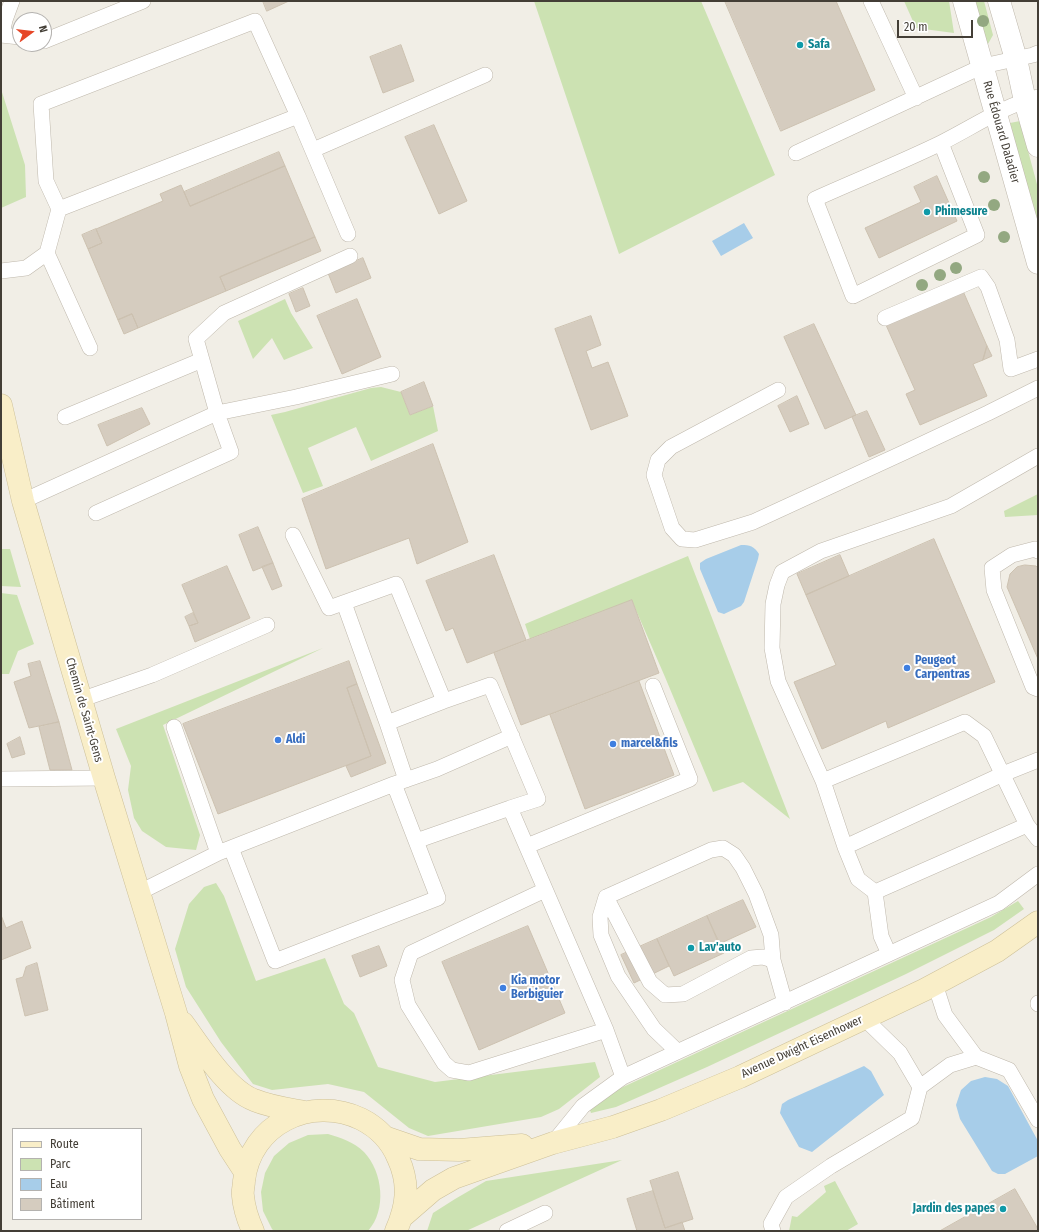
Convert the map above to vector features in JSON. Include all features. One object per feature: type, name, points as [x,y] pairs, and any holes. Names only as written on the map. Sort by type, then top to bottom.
[{"type":"main road","name":"Chemin de Saint-Gens","points":[[1,405],[23,501],[80,700],[138,893],[176,1012],[190,1066],[203,1099],[230,1149],[245,1172]]},
{"type":"main road","name":"Avenue Dwight Eisenhower","points":[[399,1224],[432,1190],[454,1178],[553,1143],[613,1127],[661,1110],[740,1077],[935,984],[1036,929]]},
{"type":"main road","name":"Chemin de Saint-Gens","points":[[176,1012],[216,1068],[235,1088],[252,1100],[279,1108],[305,1112]]},
{"type":"main road","points":[[247,1227],[243,1196],[245,1172],[251,1155],[261,1140],[288,1118],[305,1112],[328,1110],[350,1114],[370,1124],[387,1138],[396,1152],[403,1167],[406,1184],[406,1200],[399,1224]]},
{"type":"main road","name":"Avenue Dwight Eisenhower","points":[[387,1138],[419,1149],[459,1150],[553,1143]]},
{"type":"street","name":"Rue Édouard Daladier","points":[[964,1],[997,113],[1038,263]]},
{"type":"street","points":[[999,1],[1016,59],[1032,99],[1038,146]]},
{"type":"lane","points":[[12,1],[5,20],[2,35],[12,37]]},
{"type":"lane","points":[[52,38],[143,1]]},
{"type":"lane","points":[[870,1],[916,98]]},
{"type":"lane","points":[[1,271],[26,268],[47,253],[59,209],[46,181],[41,104],[255,21],[313,150],[348,234]]},
{"type":"lane","points":[[796,153],[983,66],[1038,53]]},
{"type":"lane","points":[[313,150],[485,75]]},
{"type":"lane","points":[[941,143],[977,235],[853,296],[815,199],[941,143],[997,113],[1032,99]]},
{"type":"lane","points":[[59,209],[298,116]]},
{"type":"lane","points":[[47,253],[90,348]]},
{"type":"lane","points":[[96,513],[231,452],[217,413],[196,339],[224,314],[350,256]]},
{"type":"lane","points":[[885,318],[981,277],[988,287],[1007,340],[1011,369],[1038,360]]},
{"type":"lane","points":[[65,417],[202,360]]},
{"type":"lane","points":[[23,501],[217,413],[296,397],[392,374]]},
{"type":"lane","points":[[778,390],[671,447],[658,460],[654,476],[672,528],[682,539],[695,540],[752,522],[926,442],[1038,388]]},
{"type":"lane","points":[[889,954],[882,936],[875,892],[858,879],[845,847],[823,781],[778,681],[772,648],[773,604],[777,585],[782,572],[821,552],[951,506],[1038,456]]},
{"type":"lane","points":[[293,535],[329,608],[396,584],[444,701]]},
{"type":"lane","points":[[1038,551],[1035,549],[1012,555],[992,568],[994,590],[1033,686],[1038,689]]},
{"type":"lane","points":[[174,726],[224,850],[275,961],[438,898],[416,841],[400,782],[387,723],[344,603]]},
{"type":"lane","points":[[80,700],[152,675],[267,625]]},
{"type":"lane","points":[[387,723],[490,685],[538,799],[416,841]]},
{"type":"lane","points":[[527,846],[690,779],[653,686]]},
{"type":"lane","points":[[823,781],[965,722],[984,736],[1035,833],[875,892]]},
{"type":"lane","points":[[138,893],[224,850],[437,769],[512,736]]},
{"type":"lane","points":[[845,847],[1003,774],[1038,760]]},
{"type":"lane","points":[[1,779],[104,778]]},
{"type":"lane","points":[[510,808],[606,1030],[623,1077]]},
{"type":"lane","points":[[677,1051],[654,1029],[618,976],[601,935],[600,917],[606,897],[711,850],[723,848],[734,855],[743,868],[756,894],[771,935],[773,960],[785,1002]]},
{"type":"lane","points":[[553,1143],[582,1106],[623,1077],[999,903],[1038,874]]},
{"type":"lane","points":[[545,890],[411,953],[402,980],[408,1005],[444,1063],[452,1070],[470,1073],[606,1030]]},
{"type":"lane","points":[[606,897],[650,982],[665,995],[683,994],[751,958],[763,957],[773,960]]},
{"type":"lane","points":[[935,984],[945,1015],[976,1056],[1010,1070],[1038,1120]]},
{"type":"lane","points":[[864,1018],[900,1053],[920,1087]]},
{"type":"lane","points":[[773,1231],[771,1224],[786,1197],[831,1166],[912,1118],[920,1087],[950,1065],[976,1056]]},
{"type":"lane","points":[[507,1231],[545,1213]]},
{"type":"green space","points":[[534,1],[701,1],[775,175],[619,254]]},
{"type":"green space","points":[[904,1],[949,1],[954,33],[916,28]]},
{"type":"green space","points":[[971,1],[984,1],[993,35],[988,44],[981,35]]},
{"type":"green space","points":[[1,89],[25,165],[26,197],[1,208]]},
{"type":"green space","points":[[1020,121],[1038,188],[1038,228],[1010,123]]},
{"type":"green space","points":[[285,299],[291,313],[313,348],[284,360],[272,338],[253,359],[238,321]]},
{"type":"green space","points":[[381,387],[401,392],[410,415],[433,406],[438,431],[371,461],[356,427],[308,448],[323,486],[303,493],[271,415],[371,388]]},
{"type":"green space","points":[[1038,494],[1038,515],[1005,517],[1004,511]]},
{"type":"green space","points":[[1,549],[10,549],[21,587],[1,586]]},
{"type":"green space","points":[[688,556],[790,819],[743,782],[713,792],[632,601],[530,639],[525,624]]},
{"type":"green space","points":[[1,593],[17,595],[34,644],[18,651],[9,674],[1,674]]},
{"type":"green space","points":[[323,648],[163,725],[200,835],[196,850],[166,847],[142,831],[134,818],[128,790],[131,766],[116,729]]},
{"type":"green space","points":[[216,883],[224,896],[256,981],[325,958],[344,1004],[354,1013],[378,1067],[435,1082],[595,1062],[600,1077],[559,1109],[541,1117],[428,1136],[409,1128],[364,1092],[328,1084],[272,1090],[253,1084],[221,1042],[186,987],[175,949],[189,904],[204,887]]},
{"type":"green space","points":[[1018,901],[1024,909],[994,930],[906,974],[707,1067],[616,1107],[591,1113],[590,1110],[610,1093],[991,917]]},
{"type":"green space","points":[[328,1134],[352,1143],[364,1152],[370,1160],[379,1180],[380,1191],[378,1213],[374,1222],[368,1231],[274,1231],[263,1211],[261,1192],[265,1173],[274,1156],[289,1143],[308,1135]]},
{"type":"green space","points":[[622,1160],[466,1231],[427,1231],[433,1213],[486,1181]]},
{"type":"green space","points":[[835,1181],[858,1224],[846,1231],[789,1231],[792,1216],[797,1217],[826,1192],[824,1186]]},
{"type":"water","points":[[744,223],[753,238],[721,256],[712,241]]},
{"type":"water","points":[[741,545],[749,546],[755,549],[759,554],[758,559],[744,602],[741,606],[724,614],[718,612],[700,569],[700,563],[706,559]]},
{"type":"water","points":[[864,1066],[871,1071],[884,1095],[812,1152],[799,1147],[780,1113],[782,1104]]},
{"type":"water","points":[[985,1077],[997,1079],[1008,1086],[1038,1141],[1038,1156],[1005,1174],[998,1174],[992,1171],[960,1119],[956,1105],[961,1090],[971,1081]]},
{"type":"building","points":[[263,1],[289,1],[267,11]]},
{"type":"building","name":"Safa","points":[[725,1],[836,1],[875,90],[781,131]]},
{"type":"building","points":[[401,45],[414,81],[383,93],[370,57]]},
{"type":"building","points":[[434,125],[467,201],[439,214],[405,137]]},
{"type":"building","points":[[279,152],[285,166],[190,206],[184,192]]},
{"type":"building","points":[[285,166],[315,237],[220,277],[226,291],[138,328],[132,314],[118,320],[88,249],[102,243],[96,229],[163,201],[160,194],[181,185],[190,206]]},
{"type":"building","name":"Phimesure","points":[[937,176],[957,221],[879,258],[865,228],[921,202],[914,187]]},
{"type":"building","points":[[96,229],[102,243],[88,249],[82,235]]},
{"type":"building","points":[[315,237],[321,251],[226,291],[220,277]]},
{"type":"building","points":[[363,258],[371,278],[336,293],[328,273]]},
{"type":"building","points":[[303,288],[310,306],[296,312],[289,294]]},
{"type":"building","points":[[963,291],[987,346],[983,360],[973,364],[987,396],[920,425],[906,394],[915,390],[886,325]]},
{"type":"building","points":[[357,299],[381,357],[342,374],[317,316]]},
{"type":"building","points":[[132,314],[138,328],[124,334],[118,320]]},
{"type":"building","points":[[591,316],[601,345],[586,351],[592,368],[608,362],[628,416],[591,430],[555,329]]},
{"type":"building","points":[[814,324],[856,415],[825,429],[784,337]]},
{"type":"building","points":[[987,346],[992,356],[983,360]]},
{"type":"building","points":[[424,382],[433,406],[410,415],[401,392]]},
{"type":"building","points":[[797,396],[809,424],[790,432],[778,406]]},
{"type":"building","points":[[142,408],[150,424],[107,446],[98,425]]},
{"type":"building","points":[[867,411],[885,450],[869,457],[852,417]]},
{"type":"building","points":[[433,444],[468,542],[417,564],[409,538],[326,569],[302,499]]},
{"type":"building","points":[[258,527],[273,563],[253,571],[239,535]]},
{"type":"building","points":[[934,539],[995,682],[888,728],[886,721],[822,749],[794,682],[836,665],[806,595]]},
{"type":"building","points":[[494,555],[526,640],[467,663],[453,628],[446,631],[426,581]]},
{"type":"building","points":[[840,555],[849,576],[806,595],[797,574]]},
{"type":"building","points":[[273,563],[282,586],[272,590],[262,567]]},
{"type":"building","points":[[1025,565],[1036,566],[1038,568],[1038,659],[1007,587],[1010,574],[1017,567]]},
{"type":"building","points":[[227,566],[250,618],[195,642],[189,626],[198,623],[182,585]]},
{"type":"building","points":[[632,600],[659,673],[521,725],[494,653]]},
{"type":"building","points":[[193,613],[198,623],[189,626],[185,617]]},
{"type":"building","points":[[40,661],[59,722],[29,728],[14,682],[31,676],[28,664]]},
{"type":"building","name":"Aldi","points":[[349,661],[357,684],[347,688],[371,756],[218,814],[183,724]]},
{"type":"building","points":[[639,681],[674,775],[585,809],[550,715]]},
{"type":"building","points":[[357,684],[386,763],[351,777],[346,766],[371,756],[347,688]]},
{"type":"building","points":[[59,722],[72,770],[50,770],[39,727]]},
{"type":"building","points":[[20,737],[25,754],[12,758],[7,744]]},
{"type":"building","points":[[743,900],[756,927],[719,944],[707,916]]},
{"type":"building","points":[[1,915],[6,928],[22,921],[31,948],[1,960]]},
{"type":"building","name":"Lav'auto","points":[[707,916],[724,953],[674,976],[657,939]]},
{"type":"building","name":"Kia motor Berbiguier","points":[[528,926],[565,1013],[479,1050],[442,962]]},
{"type":"building","points":[[657,939],[669,966],[634,983],[621,955]]},
{"type":"building","points":[[379,946],[387,966],[360,977],[352,956]]},
{"type":"building","points":[[37,963],[48,1010],[25,1016],[16,979],[23,977],[26,967]]},
{"type":"building","points":[[678,1172],[693,1219],[665,1228],[650,1181]]},
{"type":"building","name":"Jardin des papes","points":[[1015,1189],[1038,1231],[940,1231]]},
{"type":"building","points":[[653,1191],[665,1228],[682,1222],[685,1231],[637,1231],[627,1199]]},
{"type":"place","name":"Safa","points":[[800,45]]},
{"type":"place","name":"Phimesure","points":[[927,212]]},
{"type":"place","name":"Peugeot Carpentras","points":[[907,668]]},
{"type":"place","name":"Aldi","points":[[278,740]]},
{"type":"place","name":"marcel&fils","points":[[613,744]]},
{"type":"place","name":"Lav'auto","points":[[691,948]]},
{"type":"place","name":"Kia motor Berbiguier","points":[[503,988]]},
{"type":"place","name":"Jardin des papes","points":[[1003,1209]]}]
